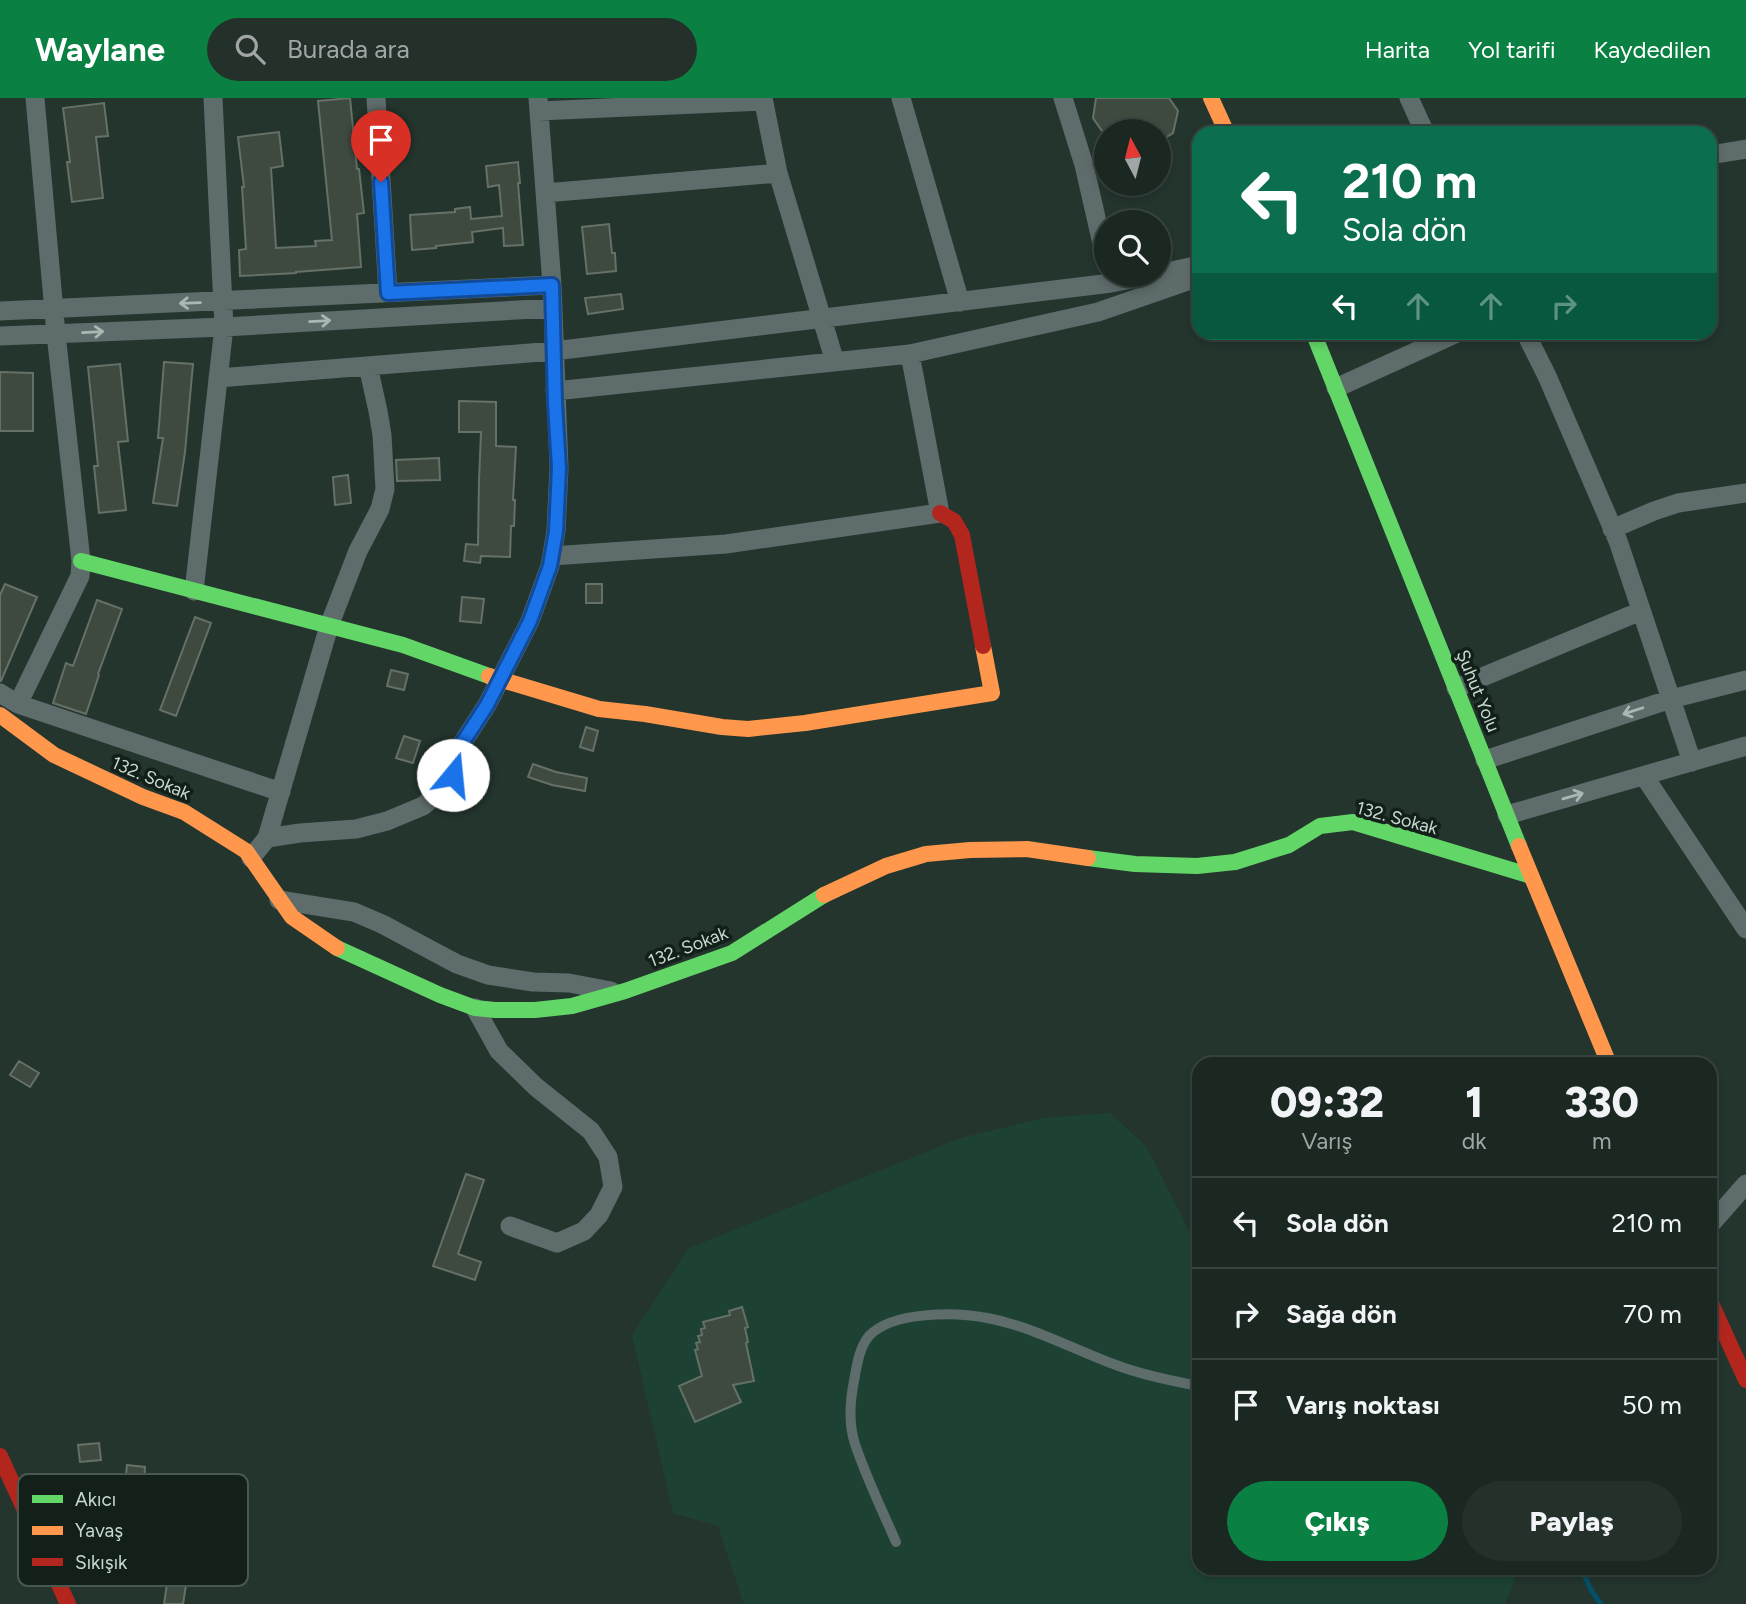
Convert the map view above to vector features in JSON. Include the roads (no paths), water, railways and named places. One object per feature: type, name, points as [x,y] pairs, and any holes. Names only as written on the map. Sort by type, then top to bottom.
[{"type":"street","points":[[18,704],[80,576],[81,561],[53,309],[35,98]]},
{"type":"street","points":[[194,590],[224,327],[213,98]]},
{"type":"street","points":[[376,98],[388,293]]},
{"type":"street","points":[[901,98],[960,302]]},
{"type":"street","points":[[1063,98],[1084,165],[1094,210]]},
{"type":"street","points":[[1211,98],[1224,126]]},
{"type":"street","points":[[1409,98],[1422,126]]},
{"type":"street","points":[[267,838],[356,829],[387,821],[423,806],[443,789],[453,775],[461,745],[487,705],[530,621],[552,556],[559,468],[552,285],[539,105],[763,100],[778,173],[835,362]]},
{"type":"street","points":[[1717,154],[1746,149]]},
{"type":"street","points":[[545,192],[778,173]]},
{"type":"street","points":[[1171,271],[1192,267]]},
{"type":"street","points":[[555,391],[910,354],[1098,313],[1192,279]]},
{"type":"street","points":[[218,378],[554,351],[960,302],[1094,281]]},
{"type":"street","points":[[0,311],[552,285]]},
{"type":"street","points":[[0,337],[553,308]]},
{"type":"street","name":"Şuhut Yolu","points":[[1316,340],[1606,1057]]},
{"type":"street","points":[[1336,388],[1442,340]]},
{"type":"street","points":[[1529,340],[1612,529],[1692,762]]},
{"type":"street","points":[[910,354],[940,513]]},
{"type":"street","points":[[251,858],[267,838],[329,626],[358,551],[380,509],[385,489],[380,423],[368,366]]},
{"type":"street","points":[[1612,529],[1678,503],[1746,493]]},
{"type":"street","points":[[81,561],[403,645],[500,680],[599,709],[722,727],[748,729],[805,723],[992,694],[962,535],[954,521],[940,513],[726,544],[552,556]]},
{"type":"street","points":[[1456,688],[1641,611]]},
{"type":"street","points":[[1485,760],[1671,699],[1746,680]]},
{"type":"street","points":[[0,693],[18,704],[281,792]]},
{"type":"street","name":"132. Sokak","points":[[0,715],[54,755],[131,792],[184,812],[246,851],[292,917],[339,949],[475,1008],[535,1010],[572,1006],[625,991],[732,953],[823,895],[886,866],[926,854],[1027,849],[1135,864],[1197,866],[1235,862],[1289,845],[1320,826],[1353,822],[1531,876]]},
{"type":"street","points":[[1507,815],[1746,746]]},
{"type":"street","points":[[1644,776],[1746,929]]},
{"type":"street","points":[[279,900],[354,912],[457,964],[488,975],[533,982],[569,983],[606,991],[625,991]]},
{"type":"street","points":[[475,1008],[499,1051],[536,1087],[592,1131],[608,1157],[613,1187],[599,1215],[584,1231],[557,1243],[510,1226]]},
{"type":"street","points":[[1717,1217],[1746,1184]]},
{"type":"street","points":[[1717,1315],[1744,1367]]},
{"type":"street","points":[[0,1456],[18,1495]]},
{"type":"street","points":[[60,1586],[68,1604]]},
{"type":"lane","points":[[896,1542],[855,1444],[851,1420],[851,1396],[859,1354],[869,1336],[882,1326],[914,1317],[948,1315],[987,1318],[1026,1329],[1118,1366],[1192,1384]]},
{"type":"waterway","points":[[1584,1575],[1601,1604]]}]
